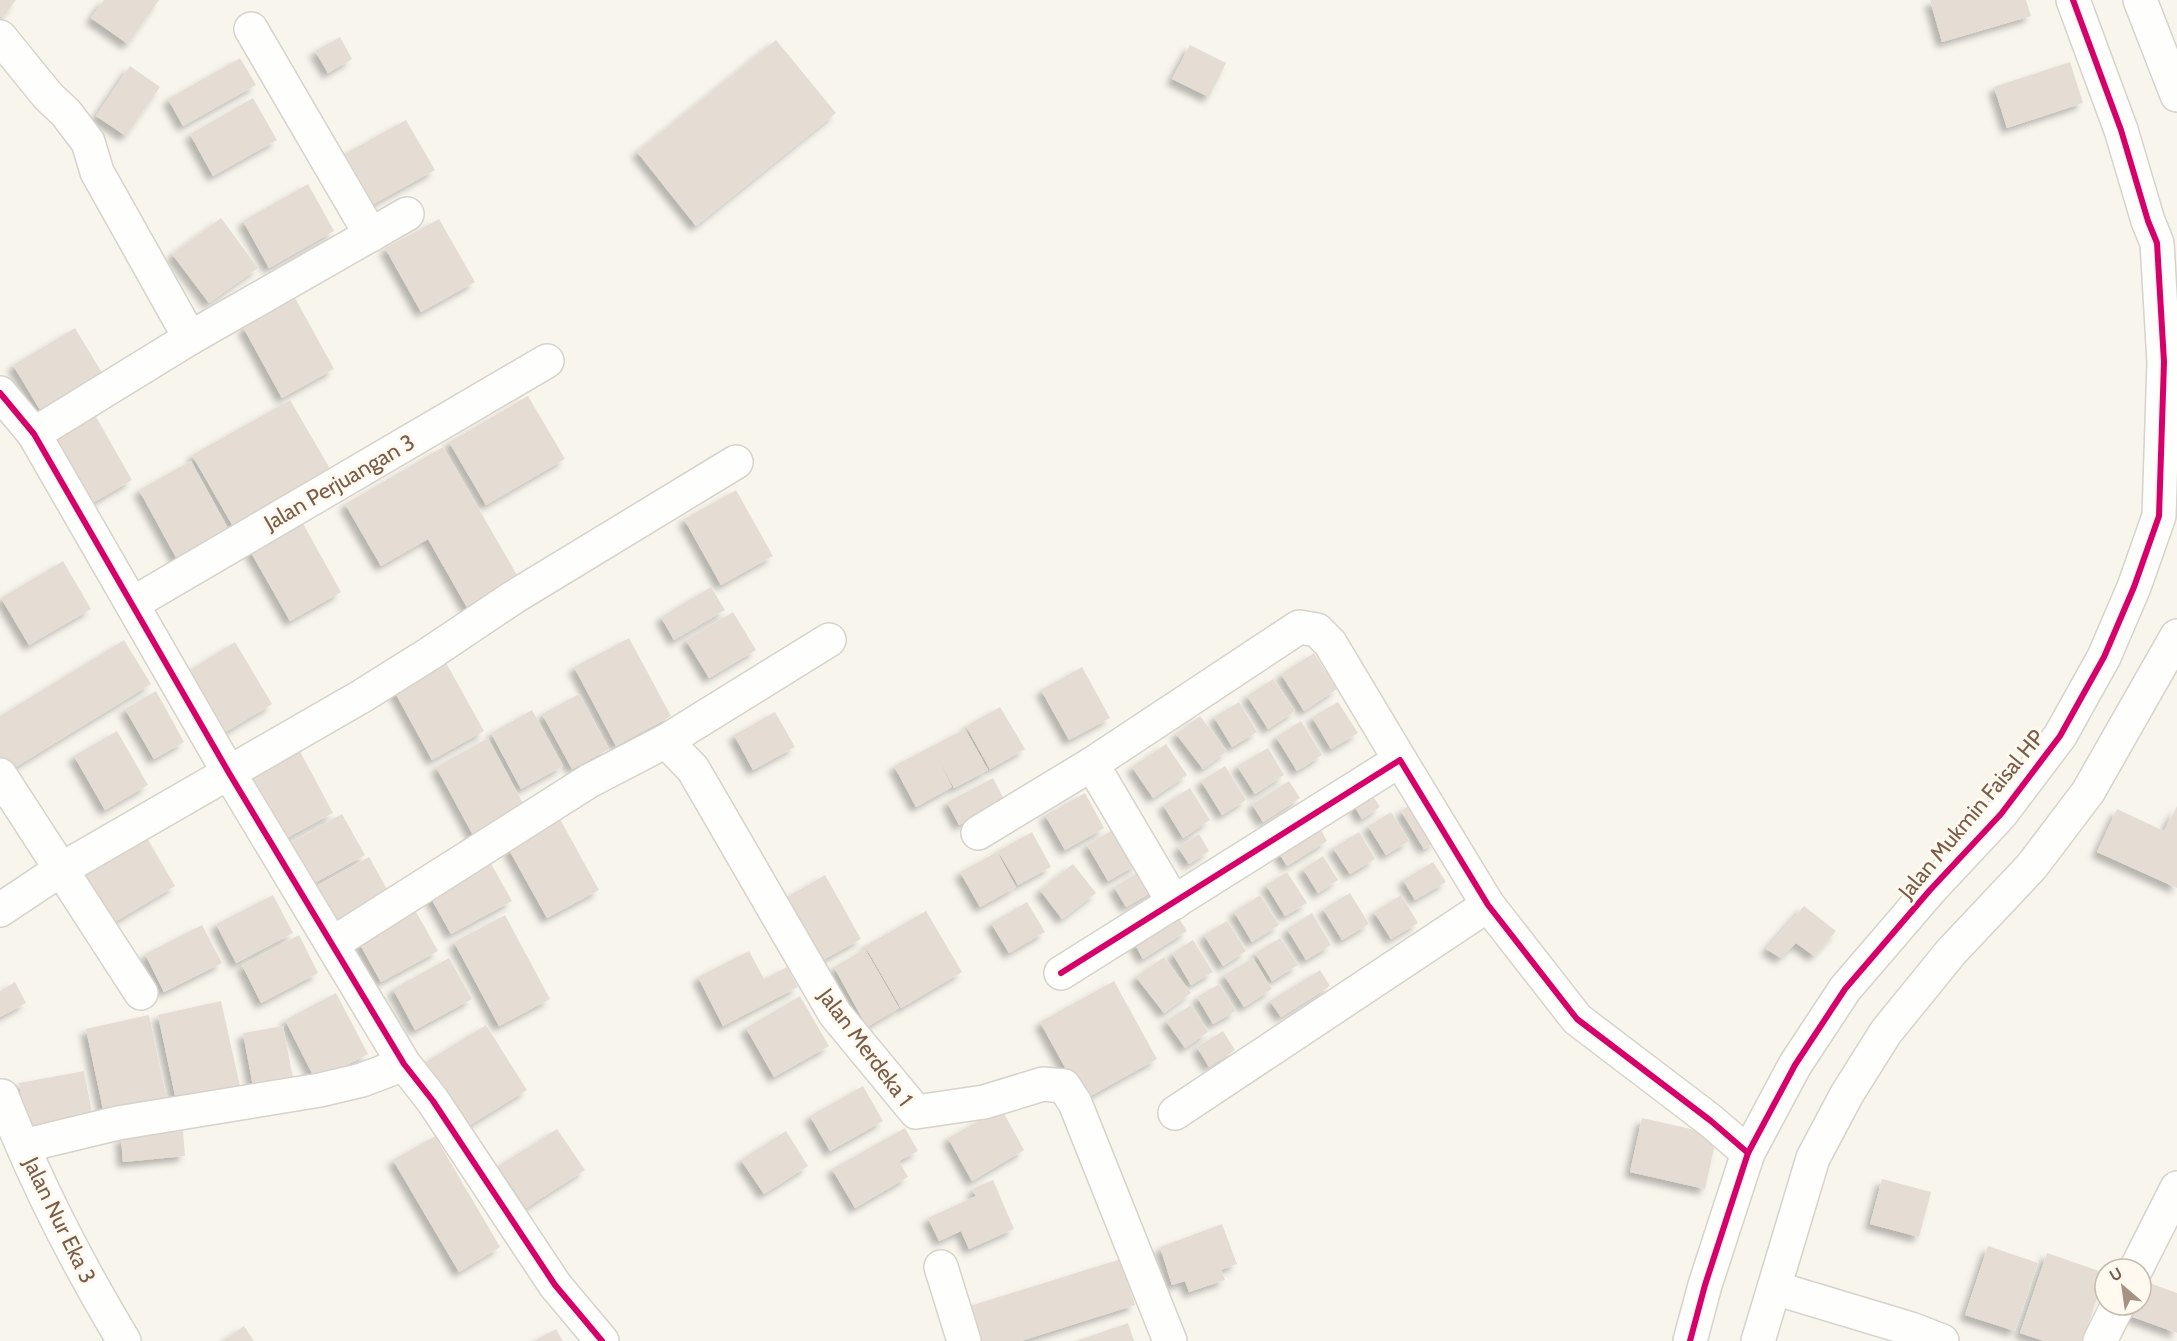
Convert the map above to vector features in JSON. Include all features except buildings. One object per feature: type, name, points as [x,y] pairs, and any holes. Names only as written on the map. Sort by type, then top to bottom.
[{"type":"street","name":"Jalan Mukmin Faisal HP","points":[[1690,1341],[1705,1285],[1749,1153],[1795,1065],[1845,989],[1930,890],[2001,814],[2060,736],[2104,657],[2134,587],[2159,516],[2167,239],[2148,221],[2121,130],[2073,0]]},
{"type":"street","points":[[2140,0],[2177,95]]},
{"type":"street","points":[[251,29],[371,235]]},
{"type":"street","points":[[0,37],[88,142],[97,172],[190,338]]},
{"type":"street","points":[[33,434],[190,338],[407,214]]},
{"type":"street","name":"Jalan Perjuangan 3","points":[[132,604],[546,361]]},
{"type":"street","points":[[0,393],[33,434],[229,773],[404,1064],[433,1101],[555,1285],[602,1341]]},
{"type":"street","points":[[0,910],[60,870],[362,696],[514,597],[736,462]]},
{"type":"street","points":[[978,833],[1092,764],[1299,627],[1317,630],[1330,643],[1488,905],[1577,1018],[1749,1153]]},
{"type":"street","points":[[1758,1341],[1814,1158],[1847,1094],[1893,1023],[1951,952],[2032,866],[2088,792],[2177,636]]},
{"type":"street","points":[[332,944],[589,781],[666,741],[829,640]]},
{"type":"street","name":"Jalan Merdeka 1","points":[[666,741],[693,769],[835,1014],[916,1112],[984,1102],[1043,1084],[1064,1086],[1079,1113],[1170,1341]]},
{"type":"street","points":[[1061,973],[1400,760]]},
{"type":"street","points":[[1092,764],[1174,903]]},
{"type":"street","points":[[0,775],[141,993]]},
{"type":"street","points":[[1175,1113],[1488,905]]},
{"type":"street","points":[[23,1146],[118,1124],[320,1090],[362,1080],[404,1064]]},
{"type":"street","name":"Jalan Nur Eka 3","points":[[2,1096],[65,1234],[124,1341]]},
{"type":"street","points":[[2142,1257],[2177,1188]]},
{"type":"street","points":[[941,1267],[964,1341]]},
{"type":"street","points":[[1775,1288],[1911,1329],[1942,1341]]},
{"type":"street","points":[[2100,1341],[2112,1317]]},
{"type":"cycle path","points":[[1690,1341],[1705,1285],[1748,1153],[1795,1065],[1845,989],[1930,890],[2001,814],[2060,736],[2104,657],[2134,587],[2159,516],[2164,362],[2157,243],[2148,221],[2121,130],[2073,0]]},
{"type":"cycle path","points":[[0,393],[34,434],[229,773],[404,1064],[433,1101],[555,1285],[602,1341]]},
{"type":"cycle path","points":[[1061,973],[1400,760],[1488,905],[1577,1019],[1711,1121],[1748,1153]]}]
